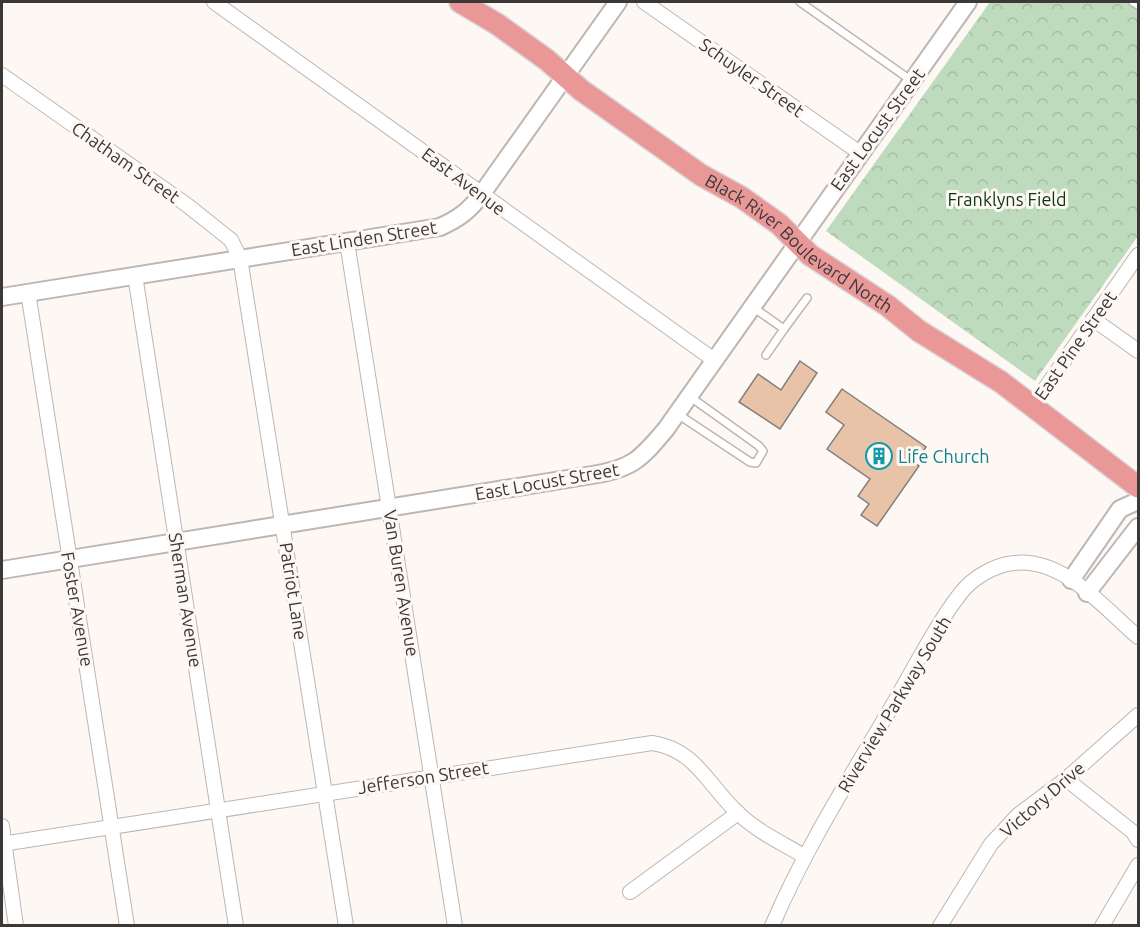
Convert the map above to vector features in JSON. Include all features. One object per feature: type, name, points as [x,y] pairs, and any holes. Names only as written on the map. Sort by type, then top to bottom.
[{"type":"main road","name":"Black River Boulevard North","points":[[460,2],[547,60],[564,77],[701,175],[741,197],[779,224],[796,243],[842,278],[992,376],[1138,487]]},
{"type":"street","name":"East Avenue","points":[[214,2],[462,177],[481,195],[714,360]]},
{"type":"street","name":"East Linden Street","points":[[2,297],[440,227],[457,220],[481,195],[618,2]]},
{"type":"street","name":"Schuyler Street","points":[[644,2],[860,153]]},
{"type":"street","name":"East Locust Street","points":[[2,570],[615,471],[639,460],[689,396],[912,81],[962,4]]},
{"type":"street","name":"Chatham Street","points":[[2,75],[187,205],[231,240],[240,258]]},
{"type":"street","name":"Van Buren Avenue","points":[[347,242],[433,775],[455,926]]},
{"type":"street","name":"East Pine Street","points":[[1032,407],[1138,255]]},
{"type":"street","name":"Patriot Lane","points":[[240,258],[346,926]]},
{"type":"street","name":"Sherman Avenue","points":[[135,275],[236,926]]},
{"type":"street","name":"Foster Avenue","points":[[28,292],[127,926]]},
{"type":"street","points":[[1093,319],[1138,351]]},
{"type":"street","points":[[1071,580],[1120,509],[1138,501]]},
{"type":"street","points":[[1087,593],[1138,526]]},
{"type":"street","name":"Riverview Parkway South","points":[[772,926],[804,856],[910,675],[967,586],[998,566],[1016,562],[1057,570],[1138,637]]},
{"type":"street","name":"Victory Drive","points":[[940,926],[991,844],[1018,815],[1066,779],[1138,715]]},
{"type":"street","name":"Jefferson Street","points":[[3,844],[652,742],[670,745],[692,760],[738,813],[763,833],[804,856]]},
{"type":"street","points":[[1066,779],[1133,832],[1138,840]]},
{"type":"street","points":[[630,892],[738,813]]},
{"type":"street","points":[[2,826],[16,926]]},
{"type":"street","points":[[1102,926],[1138,865]]},
{"type":"lane","points":[[800,2],[912,81]]},
{"type":"lane","points":[[1133,2],[1138,5]]},
{"type":"lane","points":[[766,355],[807,298]]},
{"type":"lane","points":[[752,306],[784,329]]},
{"type":"lane","points":[[676,413],[750,462],[756,463],[761,459],[763,451],[759,446],[689,396]]},
{"type":"green space","name":"Franklyns Field","points":[[990,2],[1127,2],[1138,10],[1138,236],[1035,381],[826,231]]},
{"type":"building","points":[[800,361],[817,373],[780,429],[739,402],[758,374],[781,390]]},
{"type":"building","name":"Life Church","points":[[842,389],[926,447],[915,463],[919,466],[877,526],[861,515],[869,504],[858,496],[870,479],[827,449],[844,425],[826,412]]},
{"type":"place","name":"Life Church","points":[[879,456]]}]
